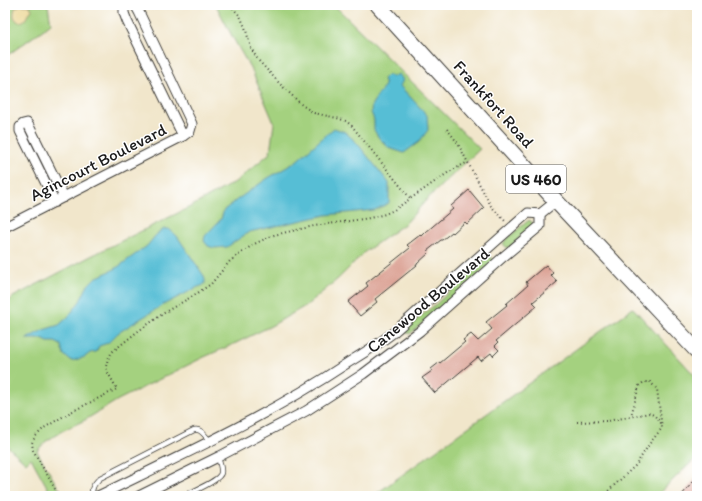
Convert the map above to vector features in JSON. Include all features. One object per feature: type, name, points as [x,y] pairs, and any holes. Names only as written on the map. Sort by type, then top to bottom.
[{"type":"main road","name":"Frankfort Road","points":[[378,5],[556,201],[697,351]]},
{"type":"street","name":"Agincourt Boulevard","points":[[124,5],[124,13],[127,21],[183,136]]},
{"type":"street","name":"Agincourt Boulevard","points":[[5,227],[183,136],[190,131],[192,124],[139,12],[134,5]]},
{"type":"street","points":[[55,202],[20,131],[20,127],[23,124],[27,124],[29,126],[64,197]]},
{"type":"street","name":"Canewood Boulevard","points":[[98,496],[210,441],[296,396],[383,341],[528,213],[540,214],[556,201]]},
{"type":"street","name":"Canewood Boulevard","points":[[139,496],[306,411],[363,374],[420,332],[503,257],[540,226],[540,214]]},
{"type":"lane","points":[[93,496],[92,492],[94,484],[100,478],[194,430],[201,431],[210,441]]},
{"type":"lane","points":[[183,496],[219,477],[221,468],[218,457]]},
{"type":"path","points":[[230,5],[240,16],[246,27],[251,48],[258,60],[281,85],[302,105],[314,113],[346,121],[352,126],[410,198]]},
{"type":"path","points":[[447,129],[457,142],[491,206],[511,228]]},
{"type":"path","points":[[59,496],[33,450],[32,443],[35,437],[44,428],[69,413],[117,389],[107,371],[106,366],[112,352],[167,311],[211,284],[230,261],[254,244],[274,235],[314,226],[370,218],[385,214],[394,210],[449,172],[468,162]]},
{"type":"path","points":[[602,496],[636,465],[662,428],[657,389],[650,382],[644,382],[640,386],[631,416]]},
{"type":"path","points":[[578,422],[608,421],[649,413],[654,415],[661,424]]},
{"type":"green space","points":[[5,5],[48,5],[51,24],[5,57]]},
{"type":"green space","points":[[216,5],[334,5],[480,149],[428,198],[406,223],[366,251],[339,278],[307,305],[271,326],[202,358],[118,400],[45,442],[37,451],[63,496],[52,496],[31,458],[26,463],[5,444],[5,305],[13,297],[89,257],[192,206],[235,182],[270,153],[274,123],[252,71]]},
{"type":"green space","points":[[529,220],[533,225],[510,247],[506,247],[503,244],[506,239]]},
{"type":"green space","points":[[488,256],[493,259],[493,262],[410,334],[405,332],[405,329],[436,304]]},
{"type":"green space","points":[[633,308],[697,378],[697,457],[656,496],[373,496]]},
{"type":"sand","points":[[20,5],[29,5],[32,9],[22,22],[19,22],[15,18],[14,14],[15,8]]},
{"type":"water","points":[[388,74],[392,77],[399,74],[403,80],[400,86],[427,115],[428,130],[419,142],[404,153],[389,148],[379,138],[374,130],[374,120],[371,112],[372,104],[385,85],[383,79]]},
{"type":"water","points":[[334,128],[345,132],[357,143],[389,183],[389,203],[375,210],[326,215],[249,232],[227,247],[214,248],[208,246],[204,241],[205,236],[221,219],[224,210],[268,178],[294,163]]},
{"type":"water","points":[[164,229],[169,229],[177,236],[204,276],[205,282],[203,285],[163,305],[137,321],[118,333],[108,343],[99,346],[96,352],[72,361],[64,354],[61,345],[55,342],[48,342],[42,339],[26,339],[43,330],[59,325],[68,317],[80,301],[88,285],[95,278],[115,269],[147,246],[156,235]]},
{"type":"building","points":[[469,190],[484,208],[467,224],[465,222],[453,233],[452,232],[427,251],[429,253],[417,265],[375,299],[377,302],[360,316],[348,302],[368,286],[366,283],[410,248],[407,245],[420,235],[421,236],[453,209],[451,206]]},
{"type":"building","points":[[546,265],[553,273],[551,275],[557,282],[533,302],[537,306],[496,341],[498,343],[495,346],[499,350],[493,356],[491,353],[481,361],[478,357],[435,393],[422,378],[465,342],[463,340],[471,334],[478,341],[492,329],[486,322],[507,305],[506,304],[528,285],[526,282]]},
{"type":"building","points":[[697,477],[697,496],[681,496]]}]
